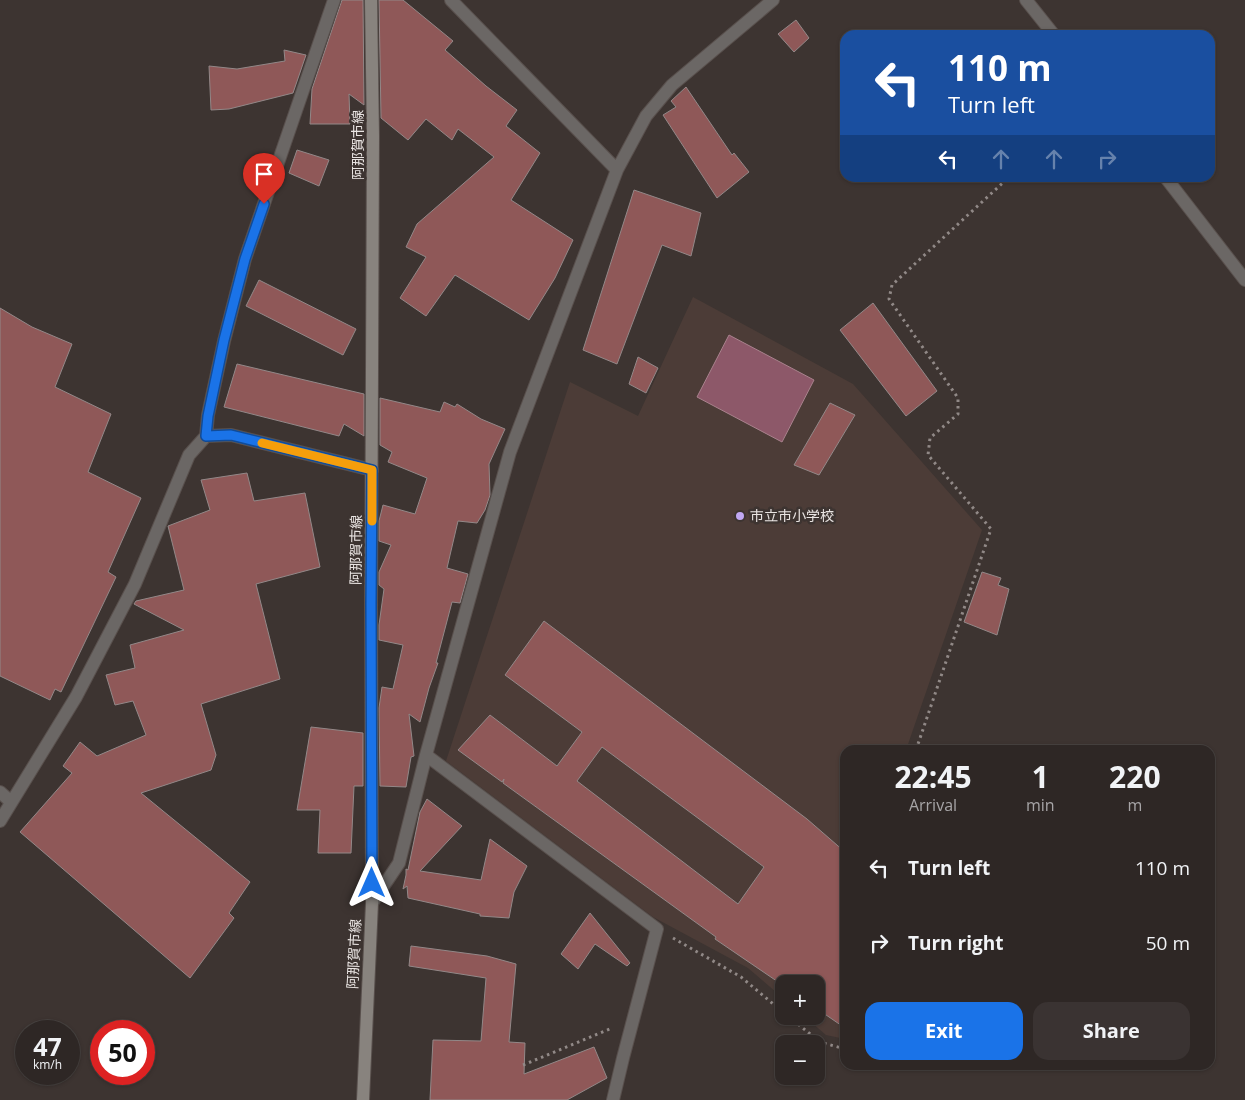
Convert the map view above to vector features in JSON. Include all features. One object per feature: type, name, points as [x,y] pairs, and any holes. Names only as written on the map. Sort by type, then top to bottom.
[{"type":"main road","name":"阿那賀市線","points":[[363,1100],[372,903],[373,136],[371,0]]},
{"type":"street","points":[[0,821],[76,697],[135,584],[189,455],[206,436],[208,416],[224,340],[245,259],[334,0]]},
{"type":"street","points":[[451,0],[617,170]]},
{"type":"street","points":[[372,903],[399,864],[426,755],[510,452],[617,170],[646,116],[672,85],[773,0]]},
{"type":"street","points":[[1026,0],[1050,30]]},
{"type":"street","points":[[1169,182],[1245,280]]},
{"type":"street","points":[[206,436],[231,435],[372,470]]},
{"type":"street","points":[[426,755],[657,929],[622,1058],[613,1100]]},
{"type":"street","points":[[0,792],[11,802]]},
{"type":"path","points":[[918,745],[991,529],[928,455],[930,438],[958,414],[958,398],[888,299],[892,286],[1004,182]]},
{"type":"path","points":[[657,929],[741,977],[775,1005]]},
{"type":"path","points":[[523,1065],[633,1019]]},
{"type":"path","points":[[799,1025],[820,1042],[840,1048]]},
{"type":"shaded area","points":[[693,297],[853,384],[982,530],[908,745],[840,745],[840,1038],[826,1035],[814,1025],[825,1025],[825,975],[775,975],[775,991],[748,968],[653,917],[446,761],[570,382],[638,416]]},
{"type":"shaded area","points":[[729,335],[814,380],[782,442],[697,397]]},
{"type":"building","points":[[342,0],[363,0],[364,105],[349,94],[350,124],[310,124],[312,89]]},
{"type":"building","points":[[379,0],[403,0],[453,41],[445,50],[517,110],[506,126],[540,153],[511,200],[573,240],[555,278],[529,320],[455,275],[426,316],[400,298],[426,257],[406,247],[417,224],[494,157],[458,129],[452,140],[426,119],[408,140],[381,118]]},
{"type":"building","points":[[796,20],[809,38],[794,52],[778,34]]},
{"type":"building","points":[[284,50],[306,55],[293,93],[229,109],[211,110],[209,66],[237,69],[285,61]]},
{"type":"building","points":[[686,87],[732,155],[734,153],[749,172],[717,198],[663,115],[676,107],[671,101]]},
{"type":"building","points":[[297,150],[329,160],[319,186],[289,173]]},
{"type":"building","points":[[634,190],[701,213],[691,256],[662,245],[617,364],[583,350]]},
{"type":"building","points":[[259,280],[356,329],[343,355],[246,306]]},
{"type":"building","points":[[873,303],[937,391],[906,416],[840,330]]},
{"type":"building","points":[[0,308],[32,327],[72,344],[55,387],[111,414],[88,472],[141,498],[108,572],[116,577],[61,692],[55,689],[50,700],[0,676]]},
{"type":"building","points":[[638,357],[658,368],[646,393],[629,384]]},
{"type":"building","points":[[237,364],[364,394],[364,436],[344,424],[339,436],[224,407]]},
{"type":"building","points":[[380,398],[440,412],[444,402],[455,407],[457,404],[481,419],[505,429],[489,464],[490,495],[485,510],[477,523],[458,521],[447,568],[468,574],[460,603],[452,602],[436,663],[438,663],[420,722],[409,714],[414,756],[411,757],[406,787],[380,786],[379,708],[382,687],[393,689],[403,645],[379,640],[384,589],[379,585],[379,572],[391,545],[379,541],[379,521],[383,505],[415,514],[427,478],[388,462],[392,452],[380,445]]},
{"type":"building","points":[[830,403],[855,415],[819,475],[794,465]]},
{"type":"building","points":[[247,473],[254,501],[305,493],[320,567],[256,584],[280,679],[201,704],[216,755],[211,770],[141,793],[250,882],[229,913],[234,918],[190,978],[20,832],[72,773],[63,766],[80,742],[97,756],[146,735],[133,701],[115,705],[106,675],[135,668],[130,645],[184,630],[134,604],[136,601],[184,590],[168,526],[210,510],[201,480]]},
{"type":"building","points":[[982,572],[1001,578],[998,585],[1009,589],[997,635],[964,622]]},
{"type":"building","points":[[544,621],[807,819],[840,848],[840,1025],[825,1014],[825,975],[775,975],[775,980],[715,939],[716,937],[503,783],[504,779],[502,782],[458,750],[490,715],[557,766],[582,732],[505,675]],"holes":[[[602,747],[764,867],[738,904],[577,781]]]},
{"type":"building","points":[[311,727],[363,733],[363,786],[354,786],[351,853],[318,853],[320,810],[297,810]]},
{"type":"building","points":[[427,799],[462,826],[420,871],[481,880],[490,839],[527,866],[514,892],[509,918],[480,916],[480,914],[408,898],[407,886],[403,889],[406,869],[408,870],[420,812]]},
{"type":"building","points":[[590,913],[630,963],[627,966],[595,944],[578,969],[561,954]]},
{"type":"building","points":[[411,946],[487,956],[516,964],[509,1042],[525,1043],[524,1074],[594,1047],[607,1078],[567,1100],[430,1100],[433,1040],[481,1041],[486,978],[409,966]]},
{"type":"slow traffic","points":[[262,443],[372,470],[372,521]]},
{"type":"place","name":"市立市小学校","points":[[740,516]]},
{"type":"route","points":[[264,204],[245,259],[224,340],[208,416],[206,436],[231,435],[372,470],[372,883]]}]
